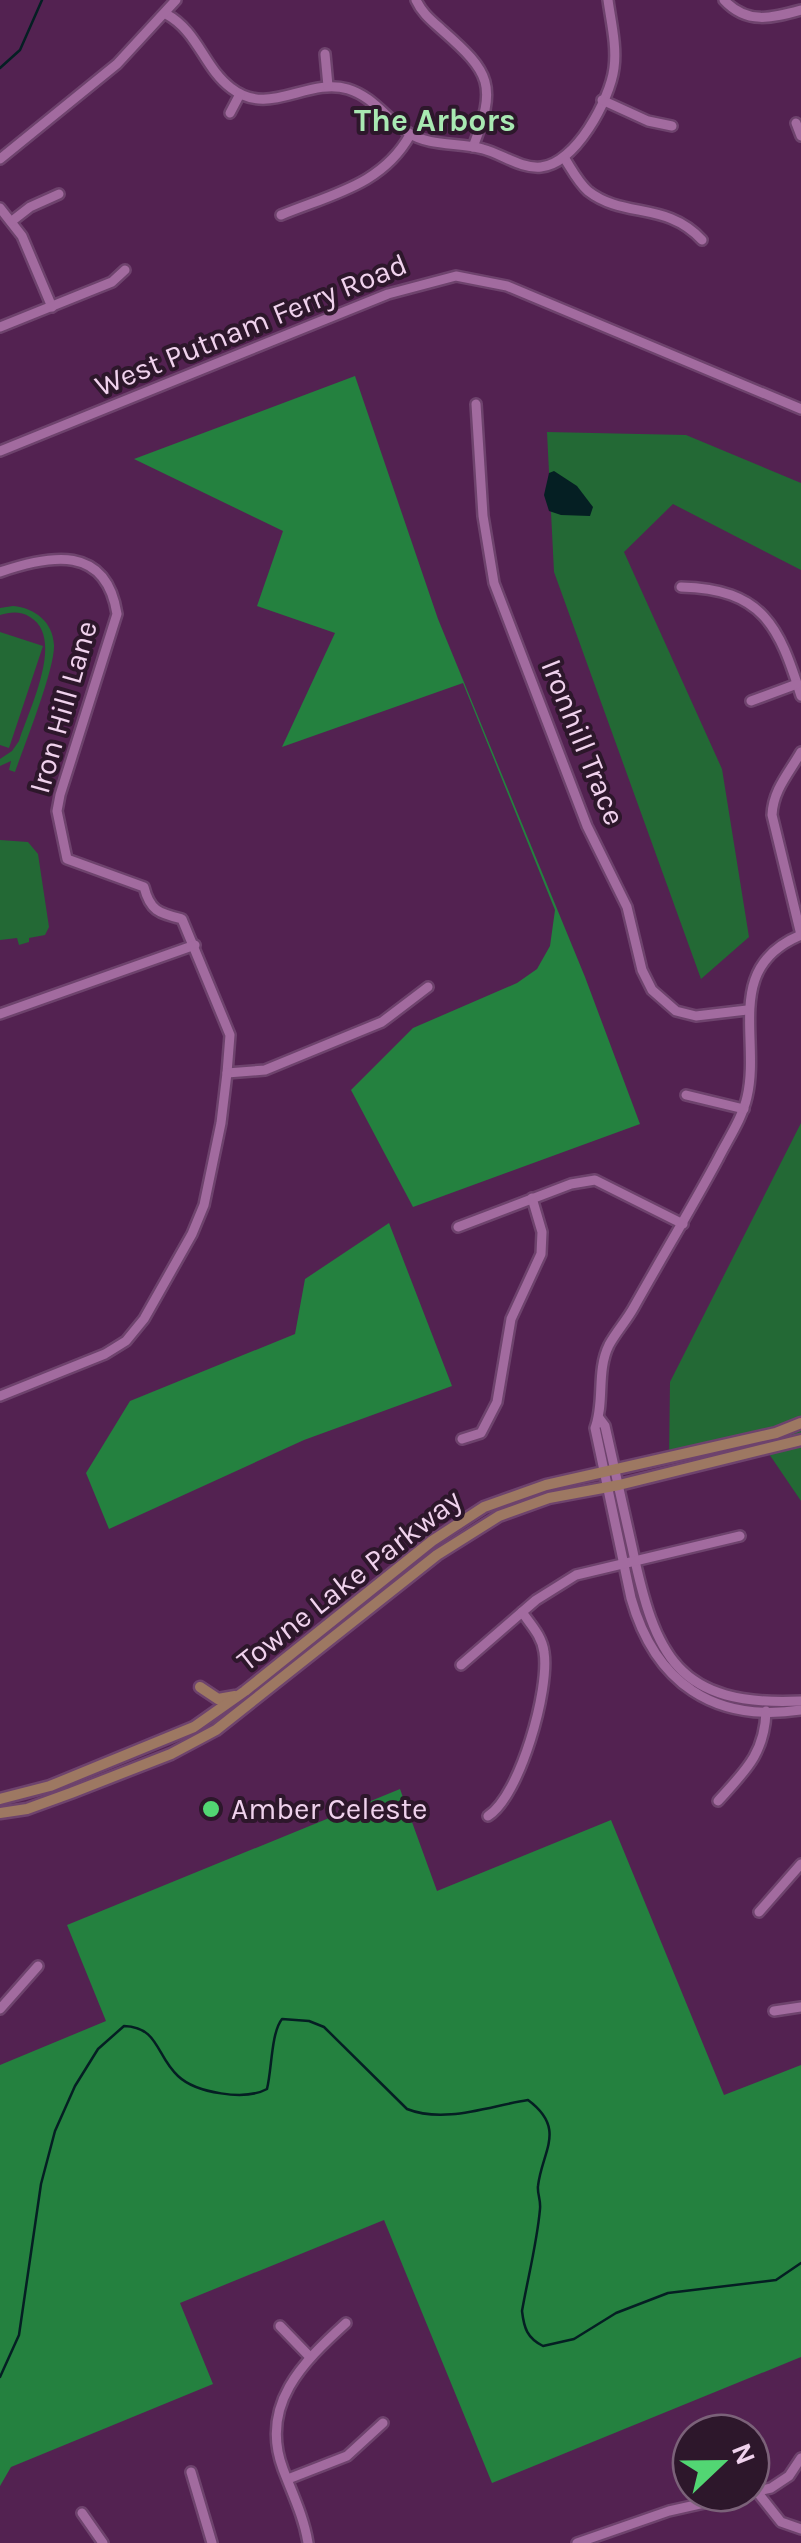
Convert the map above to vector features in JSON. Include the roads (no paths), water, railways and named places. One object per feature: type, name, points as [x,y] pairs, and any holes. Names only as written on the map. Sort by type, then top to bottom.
[{"type":"main road","name":"Towne Lake Parkway","points":[[0,1799],[50,1786],[177,1736],[210,1718],[452,1526],[513,1495],[764,1436],[801,1423]]},
{"type":"main road","name":"Towne Lake Parkway","points":[[0,1812],[28,1809],[171,1754],[216,1730],[476,1528],[535,1502],[801,1440]]},
{"type":"main road","points":[[200,1687],[218,1699],[246,1691]]},
{"type":"main road","points":[[0,1822],[28,1809]]},
{"type":"street","points":[[0,159],[117,64],[176,0]]},
{"type":"street","points":[[416,0],[422,12],[469,54],[484,75],[487,106],[473,147]]},
{"type":"street","points":[[166,14],[182,25],[223,80],[240,94],[262,102],[328,86],[342,88],[368,98],[410,135],[473,147],[538,168],[564,159],[582,141],[602,100],[614,69],[608,0]]},
{"type":"street","points":[[724,0],[734,11],[748,17],[776,17],[801,10]]},
{"type":"street","points":[[325,54],[328,86]]},
{"type":"street","points":[[230,113],[240,94]]},
{"type":"street","points":[[602,100],[648,121],[672,126]]},
{"type":"street","points":[[796,122],[801,136]]},
{"type":"street","points":[[281,215],[377,175],[396,159],[410,135]]},
{"type":"street","points":[[564,159],[578,180],[598,197],[671,216],[702,240]]},
{"type":"street","points":[[12,221],[30,206],[59,194]]},
{"type":"street","points":[[0,208],[30,252],[52,306]]},
{"type":"street","points":[[0,327],[112,282],[125,270]]},
{"type":"street","name":"West Putnam Ferry Road","points":[[0,451],[388,294],[456,276],[507,286],[801,409]]},
{"type":"street","name":"Ironhill Trace","points":[[476,404],[482,516],[494,582],[587,826],[627,908],[642,970],[652,990],[676,1011],[696,1016],[748,1010]]},
{"type":"street","name":"Iron Hill Lane","points":[[0,572],[61,556],[94,570],[114,596],[116,614],[56,811],[67,859],[144,887],[148,904],[157,913],[182,919],[230,1036],[221,1123],[204,1205],[144,1319],[126,1341],[106,1354],[0,1396]]},
{"type":"street","points":[[682,587],[728,592],[767,618],[786,647],[801,696]]},
{"type":"street","points":[[751,700],[797,684]]},
{"type":"street","points":[[800,756],[781,783],[772,815],[801,935],[784,942],[766,960],[751,994],[749,1076],[744,1108],[683,1224],[609,1346],[601,1372],[595,1428],[630,1561],[659,1641],[679,1667],[722,1695],[766,1708],[801,1710]]},
{"type":"street","points":[[0,1014],[194,945]]},
{"type":"street","points":[[227,1073],[265,1070],[382,1022],[428,987]]},
{"type":"street","points":[[686,1095],[744,1108]]},
{"type":"street","points":[[458,1226],[595,1180],[683,1224]]},
{"type":"street","points":[[462,1439],[480,1433],[497,1402],[511,1319],[540,1254],[542,1232],[532,1198]]},
{"type":"street","points":[[460,1665],[549,1590],[576,1576],[740,1536]]},
{"type":"street","points":[[488,1816],[508,1798],[519,1772],[528,1750],[540,1691],[544,1651],[538,1634],[522,1612]]},
{"type":"street","points":[[766,1708],[801,1701]]},
{"type":"street","points":[[718,1802],[759,1750],[765,1736],[766,1708]]},
{"type":"street","points":[[758,1912],[801,1864]]},
{"type":"street","points":[[0,2009],[38,1966]]},
{"type":"street","points":[[774,2011],[801,2007]]},
{"type":"street","points":[[308,2543],[278,2453],[276,2425],[285,2391],[309,2356],[346,2323]]},
{"type":"street","points":[[280,2326],[309,2356]]},
{"type":"street","points":[[288,2479],[347,2456],[383,2423]]},
{"type":"street","points":[[771,2487],[782,2482],[801,2458]]},
{"type":"street","points":[[191,2472],[212,2543]]},
{"type":"street","points":[[771,2509],[781,2522],[801,2528]]},
{"type":"street","points":[[576,2543],[671,2511]]},
{"type":"street","points":[[82,2513],[103,2543]]},
{"type":"waterway","points":[[0,68],[20,50],[42,0]]},
{"type":"waterway","points":[[0,2377],[19,2335],[41,2184],[55,2131],[75,2086],[98,2049],[124,2026],[151,2037],[171,2068],[186,2082],[221,2093],[258,2093],[267,2089],[274,2042],[282,2019],[309,2021],[324,2027],[407,2109],[452,2114],[528,2100],[547,2121],[549,2131],[538,2186],[537,2234],[522,2311],[527,2332],[543,2346],[574,2339],[616,2313],[668,2293],[776,2280],[801,2263]]},
{"type":"place","name":"Amber Celeste","points":[[211,1809]]},
{"type":"district","name":"The Arbors","points":[[435,120]]}]
